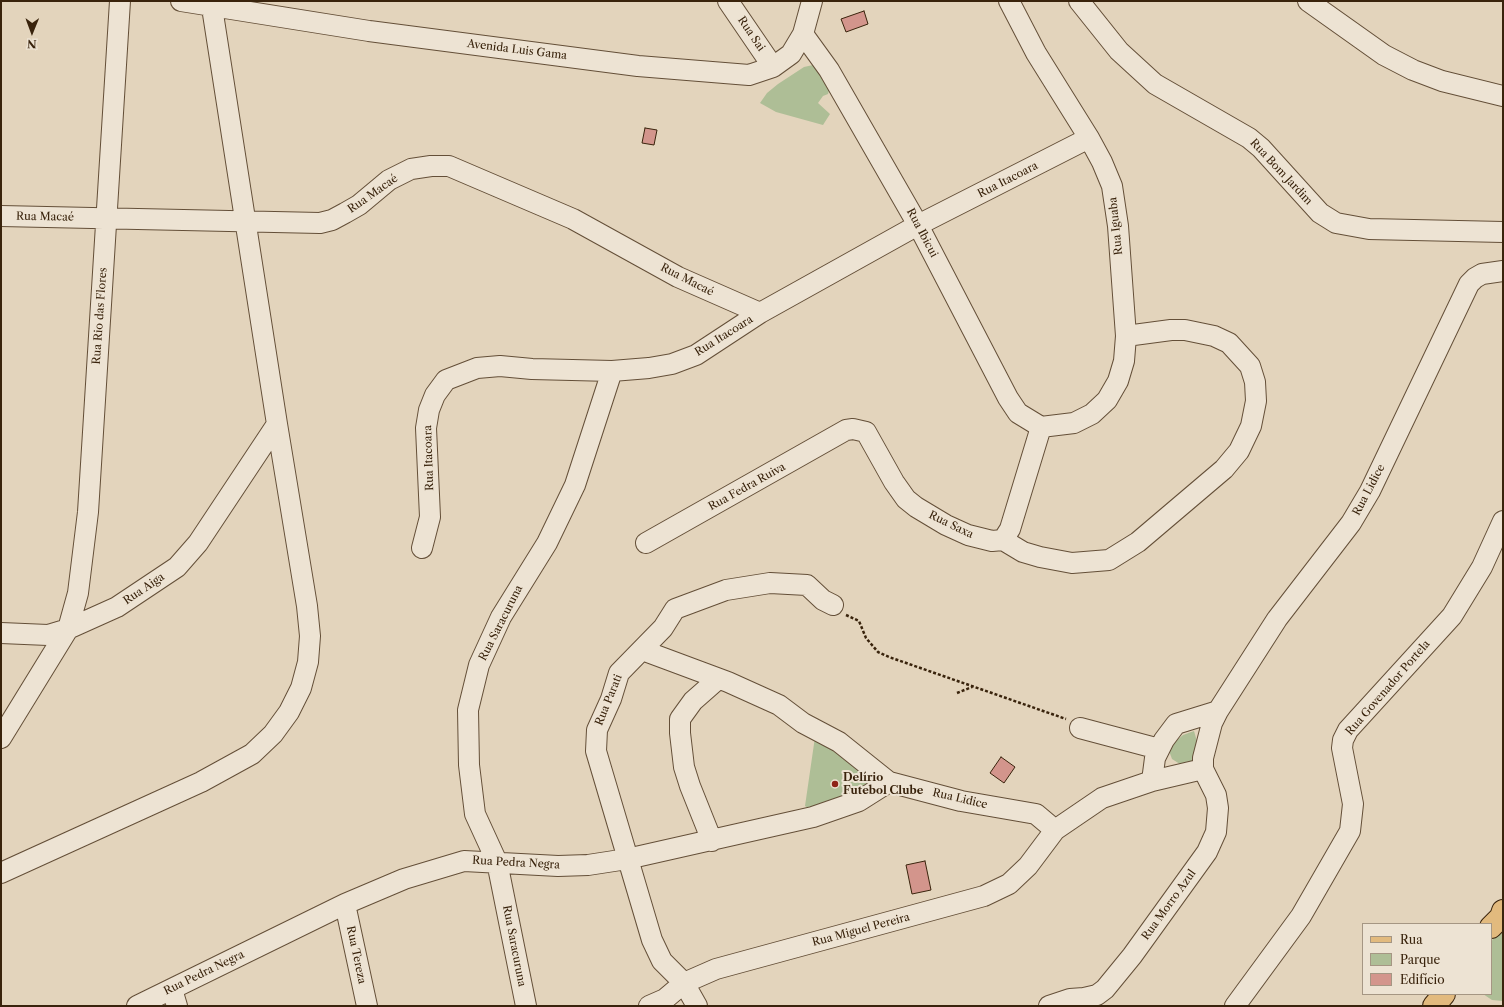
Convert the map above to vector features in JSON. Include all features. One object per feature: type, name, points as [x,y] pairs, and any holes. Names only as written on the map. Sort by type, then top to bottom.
[{"type":"main road","points":[[1492,926],[1501,917],[1503,911]]},
{"type":"main road","points":[[1434,1006],[1443,995]]},
{"type":"street","name":"Rua Rio das Flores","points":[[68,629],[78,593],[88,512],[100,299],[108,218],[120,1]]},
{"type":"street","name":"Avenida Luis Gama","points":[[181,1],[211,3],[369,31],[638,66],[749,75],[773,67],[791,54],[803,34],[812,1]]},
{"type":"street","name":"Rua Sai","points":[[728,1],[773,67]]},
{"type":"street","name":"Rua Iguaba","points":[[1009,1],[1036,53],[1089,138],[1112,186],[1118,226],[1126,336],[1124,360],[1118,381],[1107,400],[1092,414],[1074,423],[1041,427]]},
{"type":"street","name":"Rua Bom Jardim","points":[[1079,1],[1119,51],[1155,84],[1249,138],[1261,148],[1320,213],[1336,224],[1369,229],[1503,232]]},
{"type":"street","points":[[1308,1],[1384,54],[1413,70],[1442,81],[1503,96]]},
{"type":"street","points":[[1,873],[226,769],[252,754],[273,734],[289,712],[301,688],[308,662],[310,636],[308,606],[277,424],[211,3]]},
{"type":"street","name":"Rua Ibicui","points":[[803,34],[829,70],[918,226],[1008,398],[1018,413],[1041,427]]},
{"type":"street","name":"Rua Itacoara","points":[[422,548],[430,517],[426,428],[429,410],[434,395],[446,380],[477,368],[500,366],[532,369],[612,370],[649,368],[672,364],[696,355],[760,314],[918,226],[1089,138]]},
{"type":"street","name":"Rua Macaé","points":[[1,216],[320,223],[332,220],[359,205],[389,180],[406,172],[431,166],[450,166],[573,219],[678,277],[760,314]]},
{"type":"street","name":"Rua Lidice","points":[[1203,763],[1212,722],[1218,711],[1277,619],[1351,523],[1370,491],[1469,284],[1482,274],[1503,270]]},
{"type":"street","points":[[1041,427],[1010,529],[1003,540],[1023,552],[1040,557],[1072,563],[1109,560],[1138,542],[1224,468],[1239,451],[1251,426],[1256,401],[1255,382],[1250,366],[1229,343],[1214,336],[1185,330],[1171,330],[1126,336]]},
{"type":"street","name":"Rua Saracuruna","points":[[526,1006],[497,862],[475,814],[469,765],[468,710],[479,665],[501,617],[547,543],[575,485],[612,370]]},
{"type":"street","name":"Rua Aiga","points":[[1,633],[48,635],[68,629],[117,608],[177,567],[198,543],[277,424]]},
{"type":"street","name":"Rua Saxa","points":[[846,430],[853,429],[866,432],[894,482],[906,499],[916,507],[946,525],[968,535],[992,541],[1003,540]]},
{"type":"street","name":"Rua Fedra Ruiva","points":[[646,543],[846,430]]},
{"type":"street","name":"Rua Govenador Portela","points":[[1235,1006],[1301,916],[1350,831],[1353,804],[1342,748],[1343,740],[1348,730],[1452,616],[1482,567],[1503,521]]},
{"type":"street","name":"Rua Parati","points":[[698,1006],[684,983],[662,961],[657,952],[626,860],[596,752],[597,730],[611,699],[619,673],[662,628],[676,609],[726,590],[770,583],[797,583],[807,585],[824,600],[833,605]]},
{"type":"street","points":[[1,738],[68,629]]},
{"type":"street","name":"Rua Lidice","points":[[642,650],[688,666],[779,706],[803,723],[839,742],[889,782],[960,801],[1036,814],[1055,830]]},
{"type":"street","points":[[712,841],[684,767],[680,733],[680,718],[693,701],[718,679]]},
{"type":"street","points":[[1152,781],[1154,758],[1176,724],[1218,711]]},
{"type":"street","points":[[1080,728],[1159,749]]},
{"type":"street","points":[[1055,830],[1102,798],[1203,763]]},
{"type":"street","name":"Rua Morro Azul","points":[[1049,1006],[1070,999],[1097,995],[1105,989],[1198,866],[1216,832],[1218,808],[1216,795],[1203,763]]},
{"type":"street","name":"Rua Pedra Negra","points":[[137,1006],[175,997],[345,904],[404,879],[464,861],[558,866],[588,865],[626,860],[813,817],[859,801],[889,782]]},
{"type":"street","name":"Rua Miguel Pereira","points":[[649,1006],[665,998],[684,983],[716,969],[984,896],[1009,884],[1028,866],[1055,830]]},
{"type":"street","name":"Rua Tereza","points":[[345,904],[367,1006]]},
{"type":"path","points":[[833,605],[839,611],[859,621],[866,638],[878,652],[932,674],[1068,720],[1080,728]]},
{"type":"path","points":[[957,693],[973,687]]},
{"type":"green space","points":[[813,65],[826,76],[830,87],[828,94],[823,96],[818,103],[830,114],[823,125],[776,112],[760,103],[767,93],[778,84],[804,67]]},
{"type":"green space","points":[[1194,731],[1198,745],[1194,761],[1183,766],[1172,759],[1168,748],[1183,735]]},
{"type":"green space","points":[[815,737],[867,772],[871,783],[844,797],[811,810],[805,806]]},
{"type":"green space","points":[[1498,927],[1503,928],[1503,1001],[1492,1000],[1484,995],[1492,995],[1492,941]]},
{"type":"building","points":[[864,11],[868,24],[846,32],[841,19]]},
{"type":"building","points":[[645,128],[657,130],[654,145],[642,143]]},
{"type":"building","points":[[1001,757],[1015,767],[1004,783],[990,773]]},
{"type":"building","points":[[925,861],[931,890],[912,894],[906,865]]},
{"type":"place","name":"Delírio Futebol Clube","points":[[835,784]]}]
